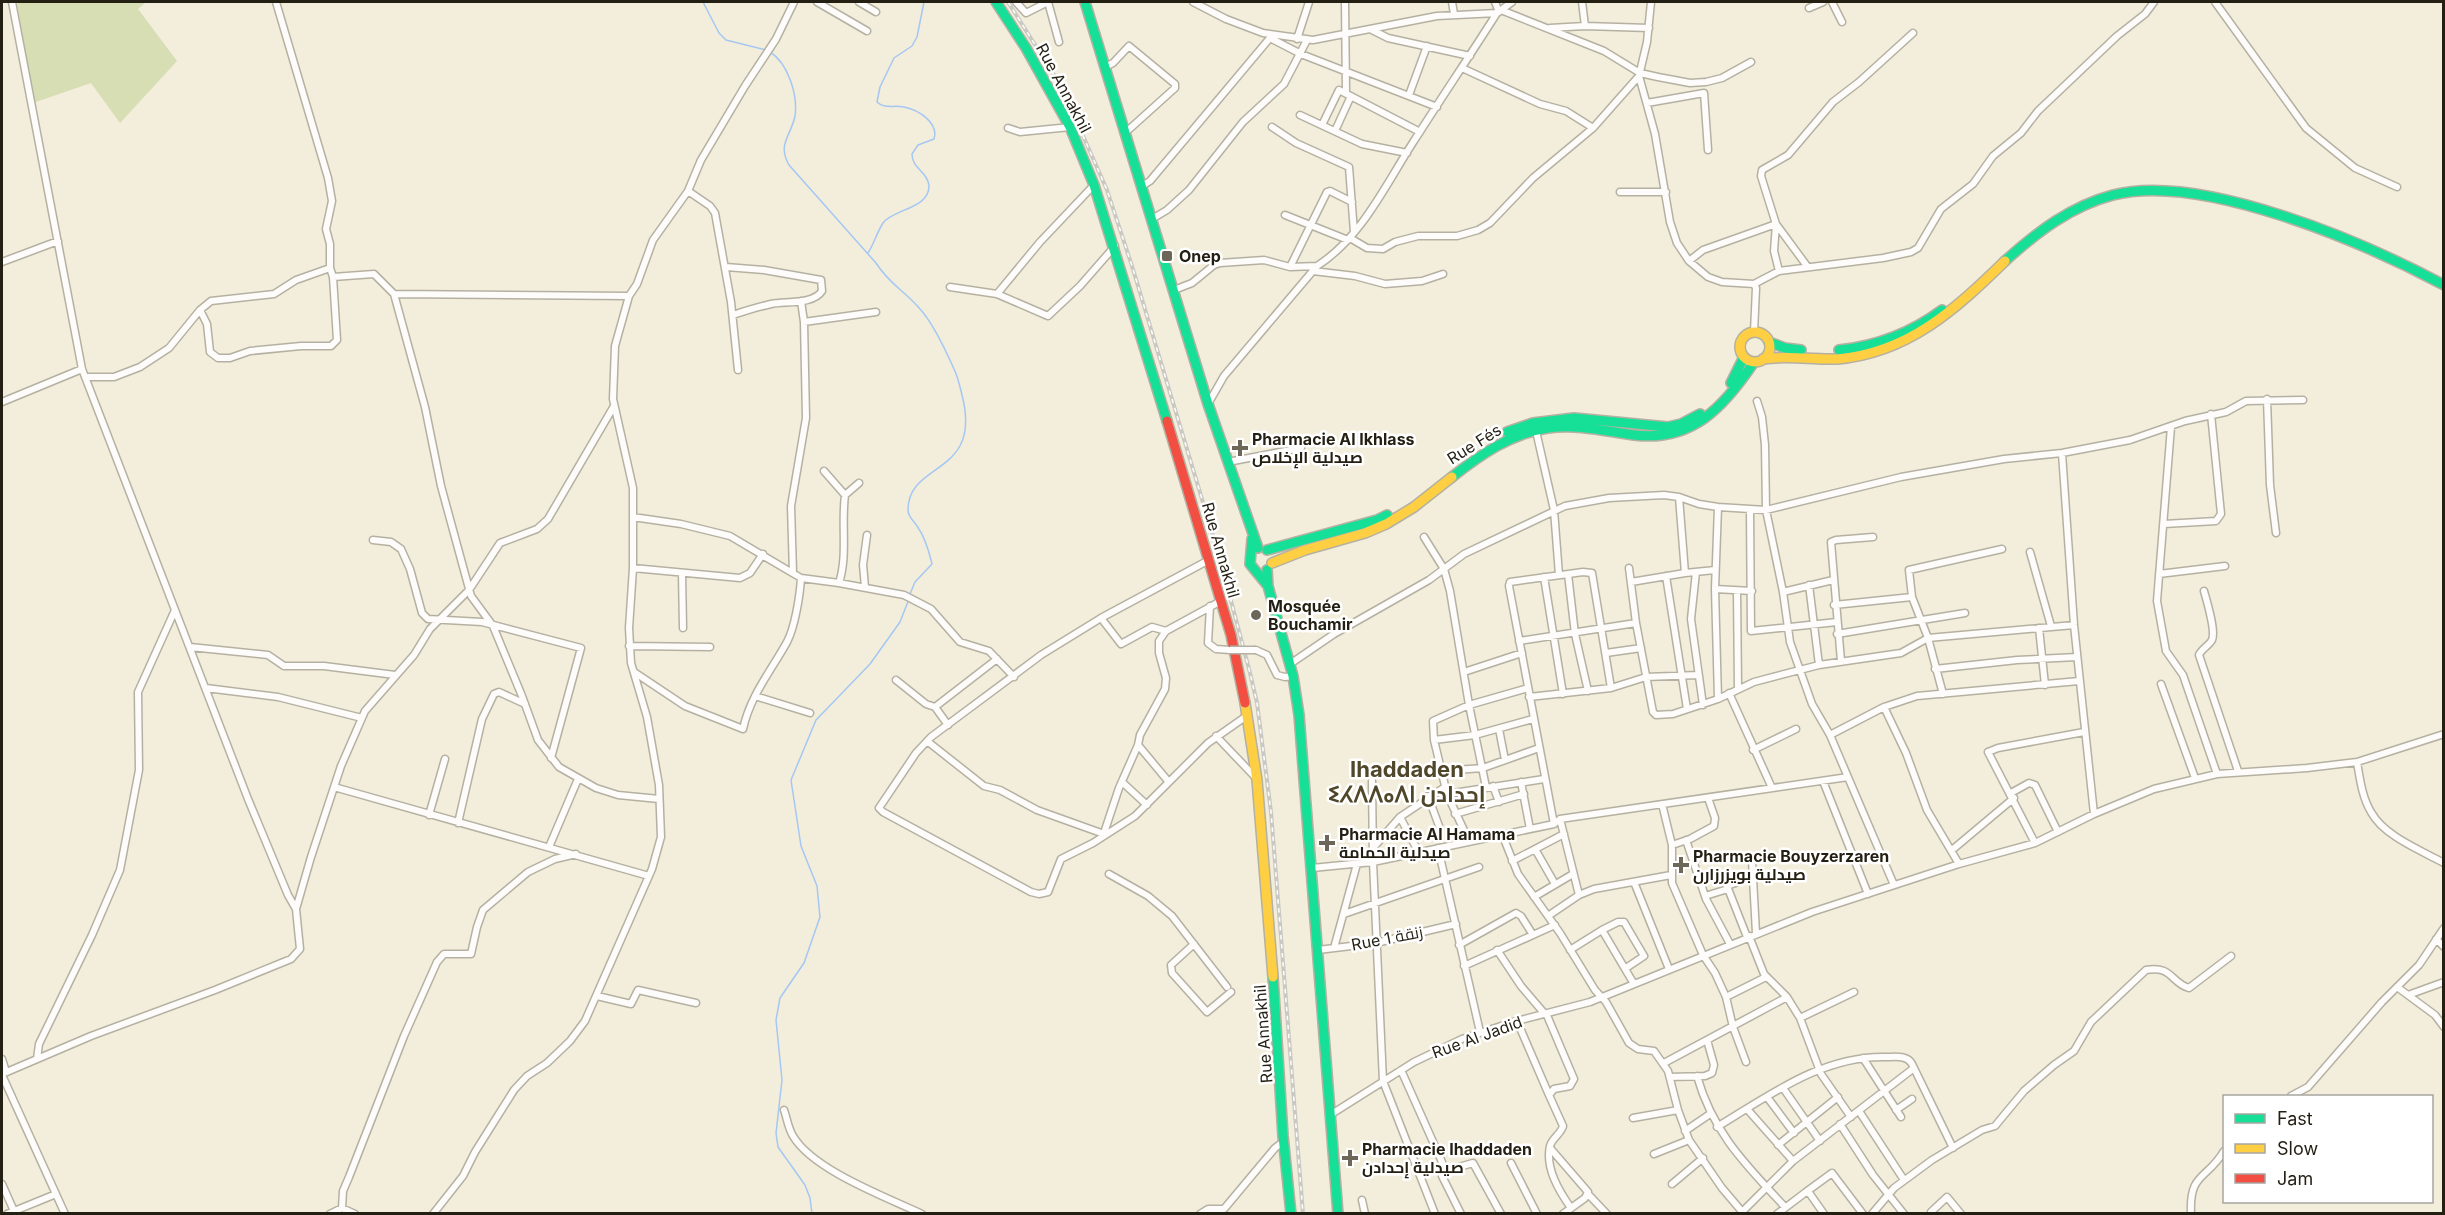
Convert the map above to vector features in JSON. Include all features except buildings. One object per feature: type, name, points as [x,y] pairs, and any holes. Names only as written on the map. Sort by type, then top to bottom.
[{"type":"main road","name":"Rue Annakhil","points":[[996,2],[1026,48],[1070,127],[1094,185],[1115,246],[1231,635],[1248,716],[1257,780],[1291,1214]]},
{"type":"main road","points":[[1085,2],[1208,404],[1252,535],[1259,550],[1272,558],[1269,566],[1268,586],[1293,676],[1299,715],[1338,1214]]},
{"type":"main road","points":[[1768,342],[1785,348],[1819,351],[1869,345],[1893,337],[1938,314],[2045,217],[2074,201],[2117,186],[2139,182],[2173,181]]},
{"type":"main road","points":[[2184,183],[2206,186],[2356,234],[2444,276]]},
{"type":"main road","points":[[1759,361],[1769,348],[1768,342],[1765,337],[1754,332],[1743,338],[1740,345],[1744,357],[1759,361],[1782,356],[1818,359],[1845,358],[1870,353],[1908,340],[1931,328],[1956,309],[2020,248],[2052,222],[2072,210],[2102,198],[2141,190],[2174,189],[2203,194],[2291,220],[2378,252],[2444,285]]},
{"type":"main road","name":"Rue Fés","points":[[1259,550],[1377,520],[1393,513],[1457,463],[1496,437],[1527,423],[1555,418],[1595,419],[1653,428],[1676,426],[1705,411],[1725,391],[1737,375],[1744,357]]},
{"type":"main road","name":"Rue Fés","points":[[1255,570],[1309,548],[1372,531],[1396,519],[1483,453],[1506,439],[1536,430],[1563,426],[1590,427],[1648,436],[1667,436],[1682,432],[1719,407],[1759,361]]},
{"type":"main road","points":[[1259,550],[1250,564],[1268,586]]},
{"type":"street","points":[[12,2],[82,369],[248,800],[296,909]]},
{"type":"street","points":[[200,310],[207,324],[210,352],[218,358],[230,358],[250,351],[300,346],[331,346],[337,340],[330,244],[326,229],[332,206],[331,193],[276,2]]},
{"type":"street","points":[[433,1214],[463,1176],[475,1152],[514,1090],[527,1076],[547,1063],[570,1041],[585,1021],[649,876],[661,837],[657,763],[647,717],[633,672],[629,646],[633,568],[632,479],[614,406],[615,346],[629,296],[637,284],[653,240],[688,191],[701,160],[772,45],[794,2]]},
{"type":"street","points":[[817,2],[867,31]]},
{"type":"street","points":[[859,2],[876,12]]},
{"type":"street","points":[[1016,2],[1026,13],[1048,2],[1059,42]]},
{"type":"street","points":[[1193,2],[1226,19],[1271,37],[1301,54],[1437,107]]},
{"type":"street","points":[[1297,39],[1309,2]]},
{"type":"street","points":[[1335,131],[1349,95],[1346,70],[1345,2]]},
{"type":"street","points":[[1452,2],[1454,14]]},
{"type":"street","points":[[1495,2],[1499,12]]},
{"type":"street","points":[[1208,404],[1224,376],[1302,287],[1315,268],[1335,253],[1350,237],[1499,12],[1512,2]]},
{"type":"street","points":[[1582,2],[1585,26]]},
{"type":"street","points":[[1651,2],[1649,28],[1640,75],[1666,192],[1673,236],[1689,261],[1704,275],[1717,280],[1755,286],[1779,271],[1883,258],[1911,252],[1918,248],[1941,209],[1973,184],[1993,156],[2020,133],[2038,111],[2117,36],[2145,14],[2154,2]]},
{"type":"street","points":[[1809,8],[1823,2]]},
{"type":"street","points":[[1832,2],[1842,22]]},
{"type":"street","points":[[2215,2],[2306,128],[2355,168],[2397,187]]},
{"type":"street","points":[[1271,37],[1307,40],[1346,35],[1427,17],[1499,12],[1610,54],[1640,75],[1675,81],[1706,82],[1722,78],[1751,62]]},
{"type":"street","points":[[1546,28],[1585,26],[1649,28]]},
{"type":"street","points":[[1371,30],[1388,38],[1470,56]]},
{"type":"street","points":[[1807,266],[1776,224],[1761,176],[1762,170],[1780,162],[1788,155],[1833,102],[1859,82],[1913,33]]},
{"type":"street","points":[[1142,186],[1150,181],[1271,37]]},
{"type":"street","points":[[1152,219],[1183,196],[1221,152],[1243,122],[1284,84],[1307,40]]},
{"type":"street","points":[[1105,67],[1113,63],[1130,46],[1175,84],[1175,88],[1125,133]]},
{"type":"street","points":[[1409,95],[1427,46]]},
{"type":"street","points":[[1462,68],[1540,104],[1566,111],[1593,128]]},
{"type":"street","points":[[1285,215],[1350,237],[1373,250],[1383,249],[1395,242],[1418,236],[1457,236],[1478,230],[1497,217],[1533,178],[1593,128],[1640,75]]},
{"type":"street","points":[[1322,125],[1336,92],[1349,95],[1420,132]]},
{"type":"street","points":[[1647,103],[1704,93],[1708,150]]},
{"type":"street","points":[[1300,115],[1362,144],[1407,153]]},
{"type":"street","points":[[1008,128],[1020,132],[1070,127]]},
{"type":"street","points":[[1272,127],[1296,143],[1348,166],[1352,202],[1350,237]]},
{"type":"street","points":[[997,294],[1040,242],[1094,185]]},
{"type":"street","points":[[688,191],[714,210],[726,267],[738,370]]},
{"type":"street","points":[[1290,267],[1327,192],[1352,202]]},
{"type":"street","points":[[1620,192],[1666,192]]},
{"type":"street","points":[[1689,261],[1702,250],[1776,224]]},
{"type":"street","points":[[1776,224],[1774,251],[1779,271]]},
{"type":"street","points":[[2,262],[58,241]]},
{"type":"street","points":[[950,287],[997,294],[1048,316],[1080,286],[1115,246]]},
{"type":"street","points":[[1174,290],[1192,283],[1214,265],[1264,260],[1290,267],[1315,268],[1385,284],[1422,281],[1443,274]]},
{"type":"street","points":[[726,267],[764,270],[819,279],[820,295],[801,301],[772,304],[733,315]]},
{"type":"street","points":[[85,377],[114,377],[140,367],[170,348],[200,310],[211,301],[274,294],[296,280],[330,268]]},
{"type":"street","points":[[333,277],[374,274],[394,294],[425,407],[441,486],[469,590],[478,607],[493,626],[536,735],[559,767],[578,779],[607,793],[659,799]]},
{"type":"street","points":[[1754,332],[1755,286]]},
{"type":"street","points":[[394,294],[629,296]]},
{"type":"street","points":[[793,573],[790,506],[806,418],[804,322],[801,301]]},
{"type":"street","points":[[804,322],[876,312]]},
{"type":"street","points":[[2,402],[82,369]]},
{"type":"street","points":[[2267,399],[2270,485],[2276,533]]},
{"type":"street","points":[[1290,664],[1334,634],[1429,580],[1464,554],[1554,510],[1577,503],[1609,498],[1664,495],[1718,507],[1750,511],[1766,510],[1901,477],[2004,459],[2062,453],[2130,440],[2230,410],[2246,400],[2303,400]]},
{"type":"street","points":[[1757,401],[1762,417],[1765,445],[1766,510],[1783,592],[1787,628],[1800,671],[1819,719],[1830,735],[1894,885]]},
{"type":"street","points":[[3,1074],[294,957],[300,946],[296,909],[334,787],[372,702],[441,619],[469,590],[500,543],[537,529],[548,519],[614,406]]},
{"type":"street","points":[[2164,524],[2216,521],[2222,514],[2211,414]]},
{"type":"street","points":[[2171,427],[2157,601],[2166,651],[2183,675],[2217,774]]},
{"type":"street","points":[[1536,430],[1554,510],[1560,575]]},
{"type":"street","points":[[1228,462],[1301,448]]},
{"type":"street","points":[[2062,453],[2074,625],[2094,814]]},
{"type":"street","points":[[824,471],[845,495]]},
{"type":"street","points":[[839,583],[844,564],[842,529],[845,495],[859,483]]},
{"type":"street","points":[[1679,497],[1685,573]]},
{"type":"street","points":[[1718,507],[1715,570],[1718,699]]},
{"type":"street","points":[[1750,511],[1751,631]]},
{"type":"street","points":[[633,518],[681,524],[730,536],[801,578],[865,587],[904,595],[916,600],[931,609],[960,642],[989,651],[1014,677]]},
{"type":"street","points":[[865,587],[863,565],[867,535]]},
{"type":"street","points":[[1424,537],[1443,569],[1450,591],[1475,735],[1489,786],[1499,802]]},
{"type":"street","points":[[1841,661],[1834,605],[1831,541],[1873,537]]},
{"type":"street","points":[[373,540],[391,542],[401,549],[410,569],[422,613],[428,619],[473,621],[581,648],[551,758]]},
{"type":"street","points":[[1943,694],[1928,638],[1912,597],[1908,575],[1911,568],[2002,549]]},
{"type":"street","points":[[2030,552],[2051,626]]},
{"type":"street","points":[[633,568],[743,578],[750,573],[763,554]]},
{"type":"street","points":[[1209,560],[1101,618],[1040,656],[948,725],[916,753],[879,808],[1035,894],[1048,891],[1061,859],[1135,816],[1216,736],[1248,716]]},
{"type":"street","points":[[2159,574],[2225,566]]},
{"type":"street","points":[[1629,568],[1636,623],[1655,714],[1673,714],[1703,705],[1754,682],[1819,665],[1901,653],[1928,638],[2074,625]]},
{"type":"street","points":[[1630,582],[1715,570]]},
{"type":"street","points":[[1554,824],[1509,584],[1512,581],[1587,572],[1593,574],[1611,688]]},
{"type":"street","points":[[1696,572],[1691,619],[1703,705]]},
{"type":"street","points":[[682,573],[682,628]]},
{"type":"street","points":[[1568,574],[1575,634],[1588,691]]},
{"type":"street","points":[[1666,576],[1687,709]]},
{"type":"street","points":[[1545,577],[1552,636],[1563,694]]},
{"type":"street","points":[[633,672],[685,705],[743,729],[755,696],[788,640],[801,578]]},
{"type":"street","points":[[1783,592],[1833,580]]},
{"type":"street","points":[[1809,585],[1819,665]]},
{"type":"street","points":[[1715,589],[1752,591]]},
{"type":"street","points":[[1737,591],[1738,688]]},
{"type":"street","points":[[2204,591],[2213,634],[2208,646],[2201,650],[2199,655],[2238,771]]},
{"type":"street","points":[[1834,605],[1912,597]]},
{"type":"street","points":[[1104,836],[1140,735],[1165,689],[1166,678],[1158,645],[1166,631],[1221,601]]},
{"type":"street","points":[[1210,606],[1208,642],[1216,649],[1256,650],[1267,655],[1277,675],[1293,676]]},
{"type":"street","points":[[37,1059],[39,1044],[92,935],[120,870],[139,774],[138,692],[175,610]]},
{"type":"street","points":[[1837,634],[1965,613]]},
{"type":"street","points":[[1101,618],[1121,644],[1152,627],[1166,631]]},
{"type":"street","points":[[1738,632],[1837,622]]},
{"type":"street","points":[[1519,641],[1636,623]]},
{"type":"street","points":[[2040,628],[2045,685]]},
{"type":"street","points":[[629,646],[710,647]]},
{"type":"street","points":[[190,647],[268,655],[284,666],[324,666],[395,675]]},
{"type":"street","points":[[1606,653],[1641,648]]},
{"type":"street","points":[[1464,672],[1522,653]]},
{"type":"street","points":[[1935,669],[2077,657]]},
{"type":"street","points":[[935,707],[997,659]]},
{"type":"street","points":[[1530,697],[1611,688],[1646,677],[1698,675]]},
{"type":"street","points":[[896,680],[926,704],[935,707],[948,725]]},
{"type":"street","points":[[1830,735],[1884,707],[1917,696],[2079,681]]},
{"type":"street","points":[[2161,684],[2195,778]]},
{"type":"street","points":[[206,688],[278,697],[363,718]]},
{"type":"street","points":[[1469,841],[1446,791],[1434,740],[1432,726],[1434,720],[1469,705],[1528,688]]},
{"type":"street","points":[[458,823],[482,719],[490,699],[499,692],[525,704]]},
{"type":"street","points":[[1729,693],[1772,788]]},
{"type":"street","points":[[755,696],[810,714]]},
{"type":"street","points":[[1884,707],[1906,753],[1927,810],[1959,864]]},
{"type":"street","points":[[1434,740],[1475,735],[1533,718]]},
{"type":"street","points":[[1499,729],[1504,760]]},
{"type":"street","points":[[1753,750],[1796,729]]},
{"type":"street","points":[[2036,843],[1993,763],[1989,751],[2085,732]]},
{"type":"street","name":"Rue Al Jadid","points":[[1330,1115],[1437,1050],[1480,1032],[1582,1005],[1756,933],[1959,864],[2036,843],[2094,814],[2154,789],[2195,778],[2238,771],[2307,768],[2357,762],[2444,734]]},
{"type":"street","points":[[1216,736],[1257,780]]},
{"type":"street","points":[[927,741],[984,786],[1000,790],[1037,810],[1104,836]]},
{"type":"street","points":[[1138,745],[1168,781]]},
{"type":"street","points":[[1441,771],[1483,768],[1539,748]]},
{"type":"street","points":[[429,814],[445,759]]},
{"type":"street","points":[[2357,762],[2367,805],[2378,822],[2407,843],[2444,863]]},
{"type":"street","points":[[1312,868],[1373,862],[1419,853],[1554,824],[1560,819],[1848,777]]},
{"type":"street","points":[[549,848],[578,779]]},
{"type":"street","points":[[1373,848],[1400,817],[1428,796],[1446,791],[1544,779]]},
{"type":"street","points":[[1372,781],[1374,902],[1383,1082],[1435,1214]]},
{"type":"street","points":[[1823,781],[1868,894]]},
{"type":"street","points":[[1122,782],[1147,805]]},
{"type":"street","points":[[1521,782],[1530,829]]},
{"type":"street","points":[[1952,850],[2012,795],[2029,783],[2036,785],[2058,832]]},
{"type":"street","points":[[334,787],[649,876]]},
{"type":"street","points":[[1455,814],[1524,794]]},
{"type":"street","points":[[1428,796],[1439,826]]},
{"type":"street","points":[[1672,845],[1709,830],[1715,824],[1708,798]]},
{"type":"street","points":[[1662,804],[1672,845],[1671,875],[1703,955],[1715,973],[1726,997],[1733,1027],[1746,1062]]},
{"type":"street","points":[[1400,817],[1419,853]]},
{"type":"street","points":[[1560,819],[1580,895]]},
{"type":"street","points":[[1502,834],[1512,861],[1534,897],[1555,925],[1633,1047],[1654,1050],[1664,1064],[1689,1140],[1722,1188],[1743,1213],[1766,1186],[1793,1161],[1914,1068]]},
{"type":"street","points":[[1512,861],[1564,834]]},
{"type":"street","points":[[1686,840],[1705,896],[1730,944]]},
{"type":"street","points":[[1438,848],[1480,1032]]},
{"type":"street","points":[[1535,849],[1555,884]]},
{"type":"street","points":[[342,1208],[343,1191],[404,1036],[437,962],[444,954],[471,954],[483,910],[528,872],[555,859],[576,854]]},
{"type":"street","points":[[1752,860],[1756,933]]},
{"type":"street","points":[[1334,948],[1358,864]]},
{"type":"street","points":[[1344,914],[1479,867]]},
{"type":"street","points":[[1109,874],[1161,906],[1194,944],[1229,990],[1210,1011],[1206,1012],[1170,970],[1172,963],[1194,944]]},
{"type":"street","points":[[1534,897],[1573,874]]},
{"type":"street","points":[[1548,916],[1580,895],[1594,889],[1671,875]]},
{"type":"street","points":[[1705,896],[1728,889],[1729,885],[1752,877]]},
{"type":"street","points":[[1634,882],[1669,969]]},
{"type":"street","points":[[1728,889],[1766,977],[1787,997],[1800,1018],[1819,1068],[1851,1117]]},
{"type":"street","points":[[1459,945],[1515,913],[1520,915],[1533,935]]},
{"type":"street","points":[[1570,950],[1602,930],[1618,922],[1624,922],[1644,956],[1626,968]]},
{"type":"street","name":"Rue 1 زنقة","points":[[1318,950],[1376,943],[1455,924]]},
{"type":"street","points":[[1464,966],[1555,925]]},
{"type":"street","points":[[2293,1095],[2308,1087],[2419,965],[2444,928]]},
{"type":"street","points":[[1602,930],[1634,984]]},
{"type":"street","points":[[2436,939],[2444,947]]},
{"type":"street","points":[[1497,950],[1521,986],[1545,1013],[1574,1079],[1570,1086],[1554,1089],[1549,1095]]},
{"type":"street","points":[[1874,1213],[1887,1195],[1904,1180],[1982,1130],[1995,1126],[2024,1090],[2074,1052],[2091,1022],[2146,970],[2157,969],[2169,973],[2184,987],[2189,988],[2230,956]]},
{"type":"street","points":[[1726,997],[1766,977]]},
{"type":"street","points":[[2408,995],[2444,982]]},
{"type":"street","points":[[2397,987],[2435,1016],[2444,1027]]},
{"type":"street","points":[[597,996],[631,1004],[638,990],[696,1003]]},
{"type":"street","points":[[1800,1018],[1854,992]]},
{"type":"street","points":[[1664,1064],[1787,997]]},
{"type":"street","points":[[1517,1021],[1563,1126],[1550,1148],[1553,1178],[1571,1208]]},
{"type":"street","points":[[1670,1077],[1709,1075],[1714,1069],[1707,1040]]},
{"type":"street","points":[[1717,1127],[1819,1068],[1872,1056],[1905,1058],[1910,1060],[1953,1148]]},
{"type":"street","points":[[1863,1058],[1901,1117]]},
{"type":"street","points":[[2,1059],[3,1074],[65,1214]]},
{"type":"street","points":[[1401,1070],[1442,1162],[1441,1172],[1461,1213]]},
{"type":"street","points":[[1697,1076],[1717,1127],[1737,1154],[1785,1207]]},
{"type":"street","points":[[1783,1088],[1820,1140]]},
{"type":"street","points":[[1767,1097],[1794,1133]]},
{"type":"street","points":[[1778,1145],[1838,1097]]},
{"type":"street","points":[[1896,1110],[1912,1099]]},
{"type":"street","points":[[1747,1109],[1793,1161]]},
{"type":"street","points":[[784,1110],[790,1132],[807,1152],[854,1184],[922,1214]]},
{"type":"street","points":[[1634,1118],[1678,1110]]},
{"type":"street","points":[[1859,1112],[1904,1180]]},
{"type":"street","points":[[1685,1131],[1710,1114]]},
{"type":"street","points":[[1840,1125],[1887,1195],[1904,1214]]},
{"type":"street","points":[[1654,1154],[1689,1140]]},
{"type":"street","points":[[1200,1214],[1211,1208],[1224,1209],[1275,1148],[1284,1141]]},
{"type":"street","points":[[1550,1148],[1607,1214]]},
{"type":"street","points":[[2191,1214],[2190,1196],[2195,1183],[2219,1160],[2223,1153]]},
{"type":"street","points":[[1672,1184],[1702,1158]]},
{"type":"street","points":[[1441,1172],[1473,1163],[1501,1214]]},
{"type":"street","points":[[1511,1163],[1537,1214]]},
{"type":"street","points":[[1777,1214],[1832,1173],[1863,1214]]},
{"type":"street","points":[[2,1184],[14,1211]]},
{"type":"street","points":[[1806,1192],[1824,1213]]},
{"type":"street","points":[[7,1214],[56,1194]]},
{"type":"street","points":[[1563,1214],[1588,1194]]},
{"type":"street","points":[[1931,1212],[1947,1197],[1961,1214]]},
{"type":"street","points":[[1362,1200],[1365,1214]]},
{"type":"street","points":[[330,1214],[342,1208]]},
{"type":"street","points":[[342,1208],[355,1214]]},
{"type":"green space","points":[[17,2],[146,2],[138,9],[177,61],[120,123],[91,83],[33,103]]},
{"type":"waterway","points":[[703,2],[719,33],[726,40],[766,50]]},
{"type":"waterway","points":[[868,253],[883,223],[888,218],[923,200],[929,186],[912,154],[918,145],[934,139],[935,133],[931,123],[916,111],[877,102],[880,87],[894,58],[912,46],[917,37],[924,2]]},
{"type":"waterway","points":[[770,52],[787,72],[795,99],[795,116],[784,151],[789,165],[887,277],[925,315],[943,346],[960,385],[966,421],[962,441],[954,454],[919,482],[911,494],[908,512],[920,530],[932,564],[915,582],[910,594]]},
{"type":"waterway","points":[[812,1214],[810,1198],[805,1185],[778,1147],[776,1133],[782,1080],[776,1020],[780,998],[804,963],[820,917],[817,886],[801,846],[791,780],[816,720],[870,664],[900,622],[909,599]]},
{"type":"railway","points":[[1008,2],[1061,86],[1107,190],[1220,559],[1250,673],[1257,703],[1271,812],[1303,1214]]},
{"type":"traffic: fast","points":[[996,2],[1026,48],[1070,127],[1094,185],[1167,421]]},
{"type":"traffic: fast","points":[[1085,2],[1208,404],[1258,548]]},
{"type":"traffic: fast","points":[[2005,261],[2055,221],[2098,200],[2113,195],[2150,191],[2191,193],[2236,202],[2328,232],[2444,285]]},
{"type":"traffic: fast","points":[[1839,350],[1880,342],[1906,332],[1942,310]]},
{"type":"traffic: fast","points":[[1769,342],[1785,348],[1801,350]]},
{"type":"traffic: fast","points":[[1731,383],[1744,357]]},
{"type":"traffic: fast","points":[[1452,477],[1497,446],[1521,435],[1548,428],[1591,428],[1655,436],[1690,427],[1718,407],[1754,362]]},
{"type":"traffic: fast","points":[[1507,432],[1533,423],[1574,418],[1668,427],[1681,424],[1700,414]]},
{"type":"traffic: fast","points":[[1267,550],[1377,520],[1387,515]]},
{"type":"traffic: fast","points":[[1252,539],[1250,564],[1268,586]]},
{"type":"traffic: fast","points":[[1267,570],[1268,586],[1293,676],[1299,715],[1338,1214]]},
{"type":"traffic: fast","points":[[1273,977],[1283,1136],[1291,1214]]},
{"type":"traffic: slow","points":[[1763,359],[1782,357],[1837,359],[1886,348],[1908,338],[1949,312],[2005,261]]},
{"type":"traffic: slow","points":[[1755,332],[1761,333],[1769,341],[1770,347],[1769,353],[1761,361],[1755,362],[1749,361],[1741,353],[1740,347],[1741,341],[1749,333],[1755,332]]},
{"type":"traffic: slow","points":[[1272,563],[1386,524],[1414,507],[1452,477]]},
{"type":"traffic: slow","points":[[1245,703],[1257,780],[1273,977]]},
{"type":"traffic: jam","points":[[1167,421],[1231,635],[1245,703]]},
{"type":"place","name":"Onep","points":[[1167,256]]},
{"type":"place","name":"Pharmacie Al Ikhlass صيدلية الإخلاص","points":[[1240,448]]},
{"type":"place","name":"Mosquée Bouchamir","points":[[1256,615]]},
{"type":"place","name":"Pharmacie Al Hamama صيدلية الحمامة","points":[[1327,843]]},
{"type":"place","name":"Pharmacie Bouyzerzaren صيدلية بويزرزارن","points":[[1681,865]]},
{"type":"place","name":"Pharmacie Ihaddaden صيدلية إحدادن","points":[[1350,1158]]},
{"type":"district","name":"Ihaddaden ⵉⵃⴷⴷⴰⴷⵏ إحدادن","points":[[1407,782]]}]
